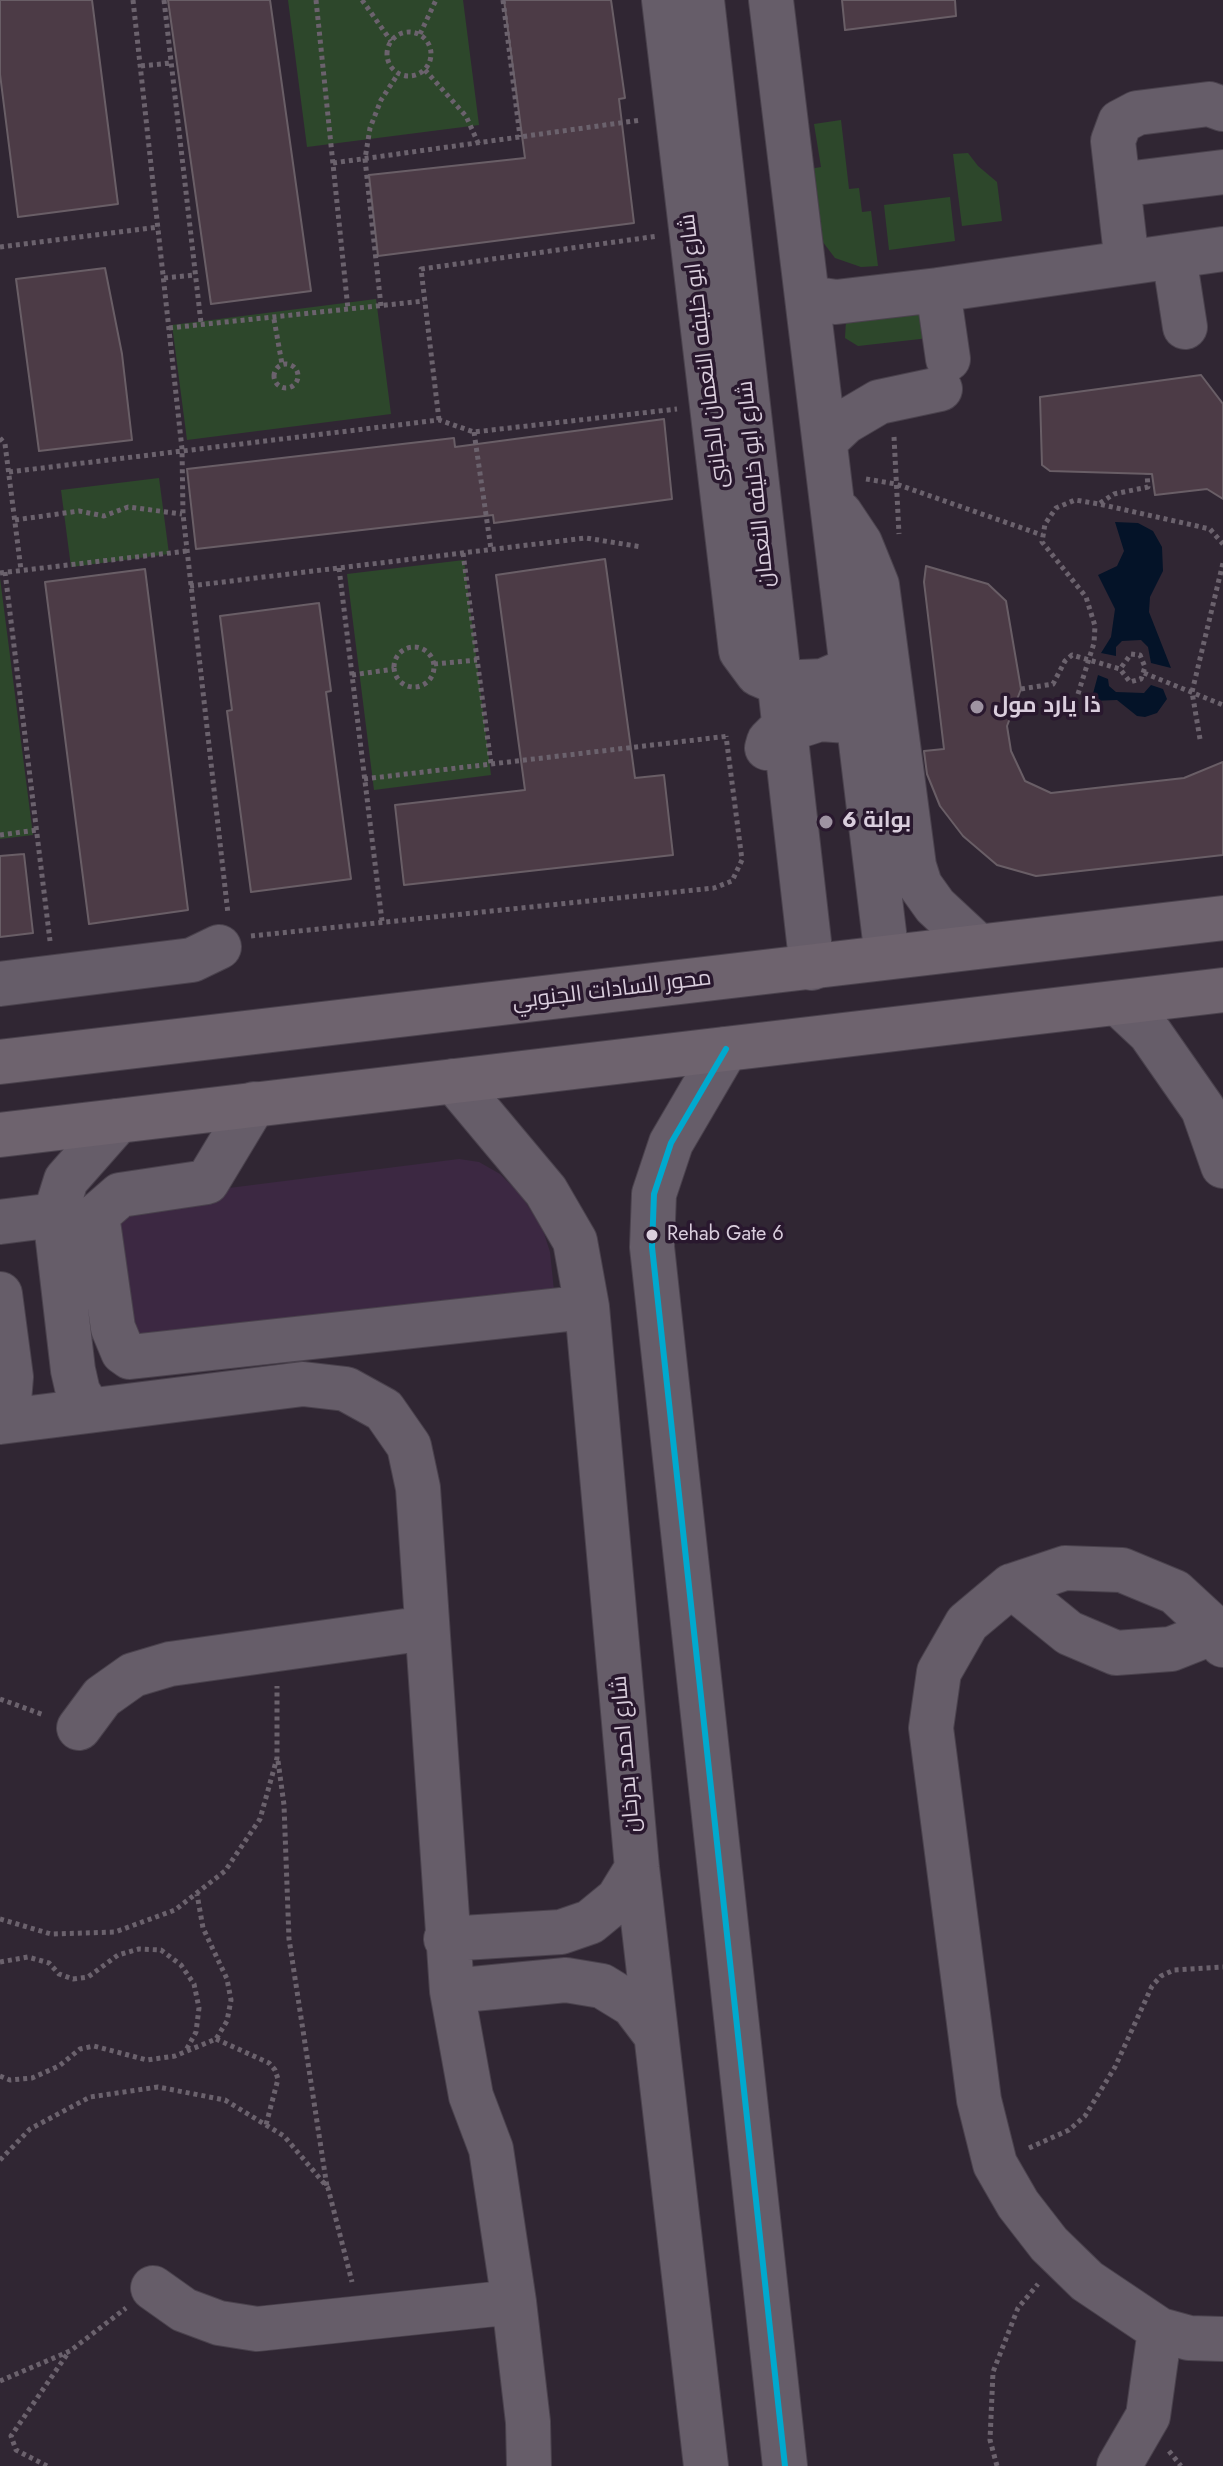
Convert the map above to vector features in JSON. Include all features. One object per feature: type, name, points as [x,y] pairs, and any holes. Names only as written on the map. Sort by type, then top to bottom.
[{"type":"main road","name":"محور السادات الجنوبي","points":[[0,1062],[1223,918]]},
{"type":"main road","points":[[0,1135],[1223,990]]},
{"type":"street","name":"شارع ابو خليفه النعمان الجانبى","points":[[664,0],[741,651],[758,674],[779,683]]},
{"type":"street","name":"شارع ابو خليفه النعمان","points":[[702,0],[784,729],[800,969]]},
{"type":"street","points":[[771,0],[857,720]]},
{"type":"street","points":[[1127,263],[1113,141],[1120,122],[1127,116],[1209,104],[1223,109]]},
{"type":"street","points":[[1118,185],[1223,172]]},
{"type":"street","points":[[809,298],[836,302],[938,290],[1223,249]]},
{"type":"street","points":[[1174,256],[1185,327]]},
{"type":"street","points":[[938,290],[944,374],[856,415],[829,473],[877,585],[914,866],[920,885],[935,906],[978,946]]},
{"type":"street","points":[[779,683],[823,681],[851,669]]},
{"type":"street","points":[[784,729],[820,719],[857,720],[872,726],[876,738],[895,956]]},
{"type":"street","points":[[0,984],[192,960],[230,935]]},
{"type":"street","points":[[1118,1003],[1150,1033],[1203,1109],[1223,1166]]},
{"type":"street","points":[[726,1049],[671,1143],[654,1194],[652,1247],[785,2466]]},
{"type":"street","name":"شارع احمد بدرخان","points":[[454,1081],[546,1191],[575,1241],[587,1307],[637,1868],[706,2466]]},
{"type":"street","points":[[254,1104],[207,1182],[120,1195],[97,1215],[113,1328],[123,1352],[130,1357],[587,1307]]},
{"type":"street","points":[[81,1390],[55,1215],[66,1180],[118,1121]]},
{"type":"street","points":[[0,1222],[55,1215]]},
{"type":"street","points":[[0,1294],[4,1405],[81,1390],[303,1384],[346,1389],[384,1410],[409,1446],[418,1488],[446,1939],[452,1991],[471,2096],[491,2149],[514,2302],[528,2422],[529,2466]]},
{"type":"street","points":[[1220,1638],[1175,1592],[1122,1570],[1065,1568],[1011,1586],[967,1623],[939,1672],[931,1728],[979,2100],[995,2164],[1018,2204],[1087,2281],[1160,2330],[1189,2338],[1223,2339]]},
{"type":"street","points":[[1011,1586],[1069,1633],[1116,1653],[1171,1649],[1220,1638]]},
{"type":"street","points":[[79,1728],[102,1697],[133,1675],[170,1664],[427,1628]]},
{"type":"street","points":[[446,1939],[561,1932],[590,1922],[618,1899],[637,1868]]},
{"type":"street","points":[[452,1991],[566,1980],[602,1986],[633,2005],[655,2034]]},
{"type":"street","points":[[153,2288],[184,2310],[219,2323],[257,2329],[514,2302]]},
{"type":"street","points":[[1119,2466],[1148,2416],[1160,2330]]},
{"type":"path","points":[[133,0],[182,449],[183,514],[190,586],[230,935],[714,888],[732,881],[742,860],[726,736]]},
{"type":"path","points":[[164,0],[201,323]]},
{"type":"path","points":[[316,0],[348,309]]},
{"type":"path","points":[[362,0],[391,41],[387,59],[398,74],[407,77],[425,70],[432,51],[420,34],[409,31],[391,41]]},
{"type":"path","points":[[420,34],[436,0]]},
{"type":"path","points":[[503,0],[520,137]]},
{"type":"path","points":[[141,66],[171,63]]},
{"type":"path","points":[[425,70],[466,116],[479,145]]},
{"type":"path","points":[[381,306],[365,159],[376,114],[398,74]]},
{"type":"path","points":[[333,163],[677,115]]},
{"type":"path","points":[[0,247],[159,227]]},
{"type":"path","points":[[439,420],[421,269],[691,232]]},
{"type":"path","points":[[164,278],[195,275]]},
{"type":"path","points":[[169,328],[424,301]]},
{"type":"path","points":[[274,319],[282,364]]},
{"type":"path","points":[[282,364],[289,364],[298,372],[295,385],[289,388],[277,385],[274,380],[273,373],[282,364]]},
{"type":"path","points":[[891,398],[899,538]]},
{"type":"path","points":[[9,472],[439,420],[474,432],[711,405]]},
{"type":"path","points":[[474,432],[491,549]]},
{"type":"path","points":[[0,438],[5,444],[21,571]]},
{"type":"path","points":[[829,473],[896,484],[1042,535]]},
{"type":"path","points":[[1099,504],[1114,494],[1148,487],[1147,474]]},
{"type":"path","points":[[1078,694],[1095,626],[1090,605],[1046,550],[1042,535],[1050,516],[1065,502],[1099,504],[1210,529],[1223,544]]},
{"type":"path","points":[[15,520],[79,511],[104,516],[128,507],[183,514]]},
{"type":"path","points":[[190,586],[586,538],[642,547]]},
{"type":"path","points":[[55,977],[2,573],[187,551]]},
{"type":"path","points":[[463,553],[491,764]]},
{"type":"path","points":[[1200,739],[1192,692],[1223,563]]},
{"type":"path","points":[[339,568],[382,921]]},
{"type":"path","points":[[411,647],[430,655],[434,664],[426,683],[416,687],[406,685],[394,669],[402,651],[411,647]]},
{"type":"path","points":[[1021,689],[1053,684],[1072,655],[1120,669],[1130,682],[1141,679],[1143,659],[1136,654],[1127,656],[1120,669]]},
{"type":"path","points":[[434,664],[477,660]]},
{"type":"path","points":[[352,675],[394,669]]},
{"type":"path","points":[[1144,673],[1223,705]]},
{"type":"path","points":[[364,779],[784,729]]},
{"type":"path","points":[[0,835],[37,830]]},
{"type":"path","points":[[276,1650],[277,1758],[284,1805],[289,1939],[328,2188],[361,2318]]},
{"type":"path","points":[[0,1699],[79,1728]]},
{"type":"path","points":[[0,1919],[51,1934],[115,1932],[175,1910],[225,1871],[260,1819],[277,1758]]},
{"type":"path","points":[[0,2076],[10,2080],[32,2078],[59,2066],[80,2049],[94,2046],[147,2060],[184,2053],[216,2039],[227,2021],[231,2000],[227,1979],[203,1928],[197,1894]]},
{"type":"path","points":[[0,1962],[28,1957],[49,1963],[59,1974],[73,1979],[88,1977],[118,1955],[139,1949],[161,1950],[181,1965],[194,1984],[199,2008],[196,2032],[184,2053]]},
{"type":"path","points":[[995,2164],[1069,2130],[1085,2116],[1115,2067],[1152,1986],[1161,1976],[1174,1970],[1223,1967]]},
{"type":"path","points":[[216,2039],[269,2063],[275,2070],[278,2079],[266,2125]]},
{"type":"path","points":[[0,2160],[30,2129],[90,2097],[158,2087],[225,2100],[284,2136],[328,2188]]},
{"type":"path","points":[[997,2466],[990,2440],[993,2372],[1018,2308],[1061,2255]]},
{"type":"path","points":[[0,2381],[70,2351],[153,2288]]},
{"type":"path","points":[[47,2466],[16,2450],[11,2436],[70,2351]]},
{"type":"shaded area","points":[[459,1159],[479,1162],[500,1174],[521,1195],[543,1230],[550,1252],[557,1320],[127,1369],[86,1206]]},
{"type":"green space","points":[[288,0],[463,0],[479,125],[307,147]]},
{"type":"green space","points":[[841,120],[849,189],[859,188],[862,212],[871,211],[878,266],[861,267],[835,258],[819,237],[810,169],[821,167],[814,124]]},
{"type":"green space","points":[[968,153],[997,182],[1002,221],[962,226],[953,154]]},
{"type":"green space","points":[[950,197],[955,241],[889,250],[884,205]]},
{"type":"green space","points":[[376,299],[391,414],[187,440],[172,325]]},
{"type":"green space","points":[[925,307],[929,338],[858,346],[845,338],[846,321]]},
{"type":"green space","points":[[159,478],[169,554],[71,567],[61,490]]},
{"type":"green space","points":[[464,560],[491,775],[374,790],[347,574]]},
{"type":"green space","points":[[0,578],[33,835],[0,839]]},
{"type":"water","points":[[1115,522],[1138,523],[1153,531],[1162,547],[1163,571],[1150,597],[1149,612],[1171,668],[1151,663],[1148,647],[1141,640],[1122,641],[1116,647],[1116,656],[1101,653],[1111,637],[1115,609],[1098,575],[1117,566],[1124,551]]},
{"type":"water","points":[[1098,675],[1108,679],[1109,686],[1116,692],[1144,693],[1151,685],[1163,689],[1167,699],[1157,713],[1145,717],[1137,716],[1117,700],[1091,701]]},
{"type":"building","points":[[0,0],[92,0],[118,204],[18,217],[0,74]]},
{"type":"building","points":[[168,0],[270,0],[311,291],[211,304]]},
{"type":"building","points":[[504,0],[611,0],[625,98],[619,99],[634,223],[378,256],[369,175],[525,158]]},
{"type":"building","points":[[842,0],[955,0],[956,16],[845,30]]},
{"type":"building","points":[[105,268],[122,354],[132,440],[39,451],[16,279]]},
{"type":"building","points":[[1201,375],[1223,404],[1223,499],[1207,489],[1155,495],[1152,474],[1050,471],[1042,465],[1040,397]]},
{"type":"building","points":[[664,419],[672,499],[494,523],[493,515],[196,549],[187,469],[454,438],[455,447]]},
{"type":"building","points":[[605,559],[635,778],[664,775],[673,855],[404,885],[395,805],[525,790],[496,575]]},
{"type":"building","name":"ذا يارد مول","points":[[926,566],[988,584],[1006,601],[1021,689],[1007,726],[1011,751],[1025,781],[1051,793],[1184,778],[1223,762],[1223,855],[1036,876],[997,865],[963,836],[940,806],[927,774],[924,751],[944,749],[924,582]]},
{"type":"building","points":[[145,569],[188,910],[89,924],[45,582]]},
{"type":"building","points":[[319,603],[331,691],[326,692],[351,879],[251,892],[227,711],[232,710],[220,616]]},
{"type":"building","points":[[24,854],[33,933],[0,937],[0,856]]},
{"type":"transit line","points":[[726,1049],[671,1143],[654,1194],[652,1247],[785,2466]]},
{"type":"place","name":"ذا يارد مول","points":[[977,707]]},
{"type":"place","name":"بوابة 6","points":[[826,822]]},
{"type":"place","name":"Rehab Gate 6","points":[[652,1235]]}]
